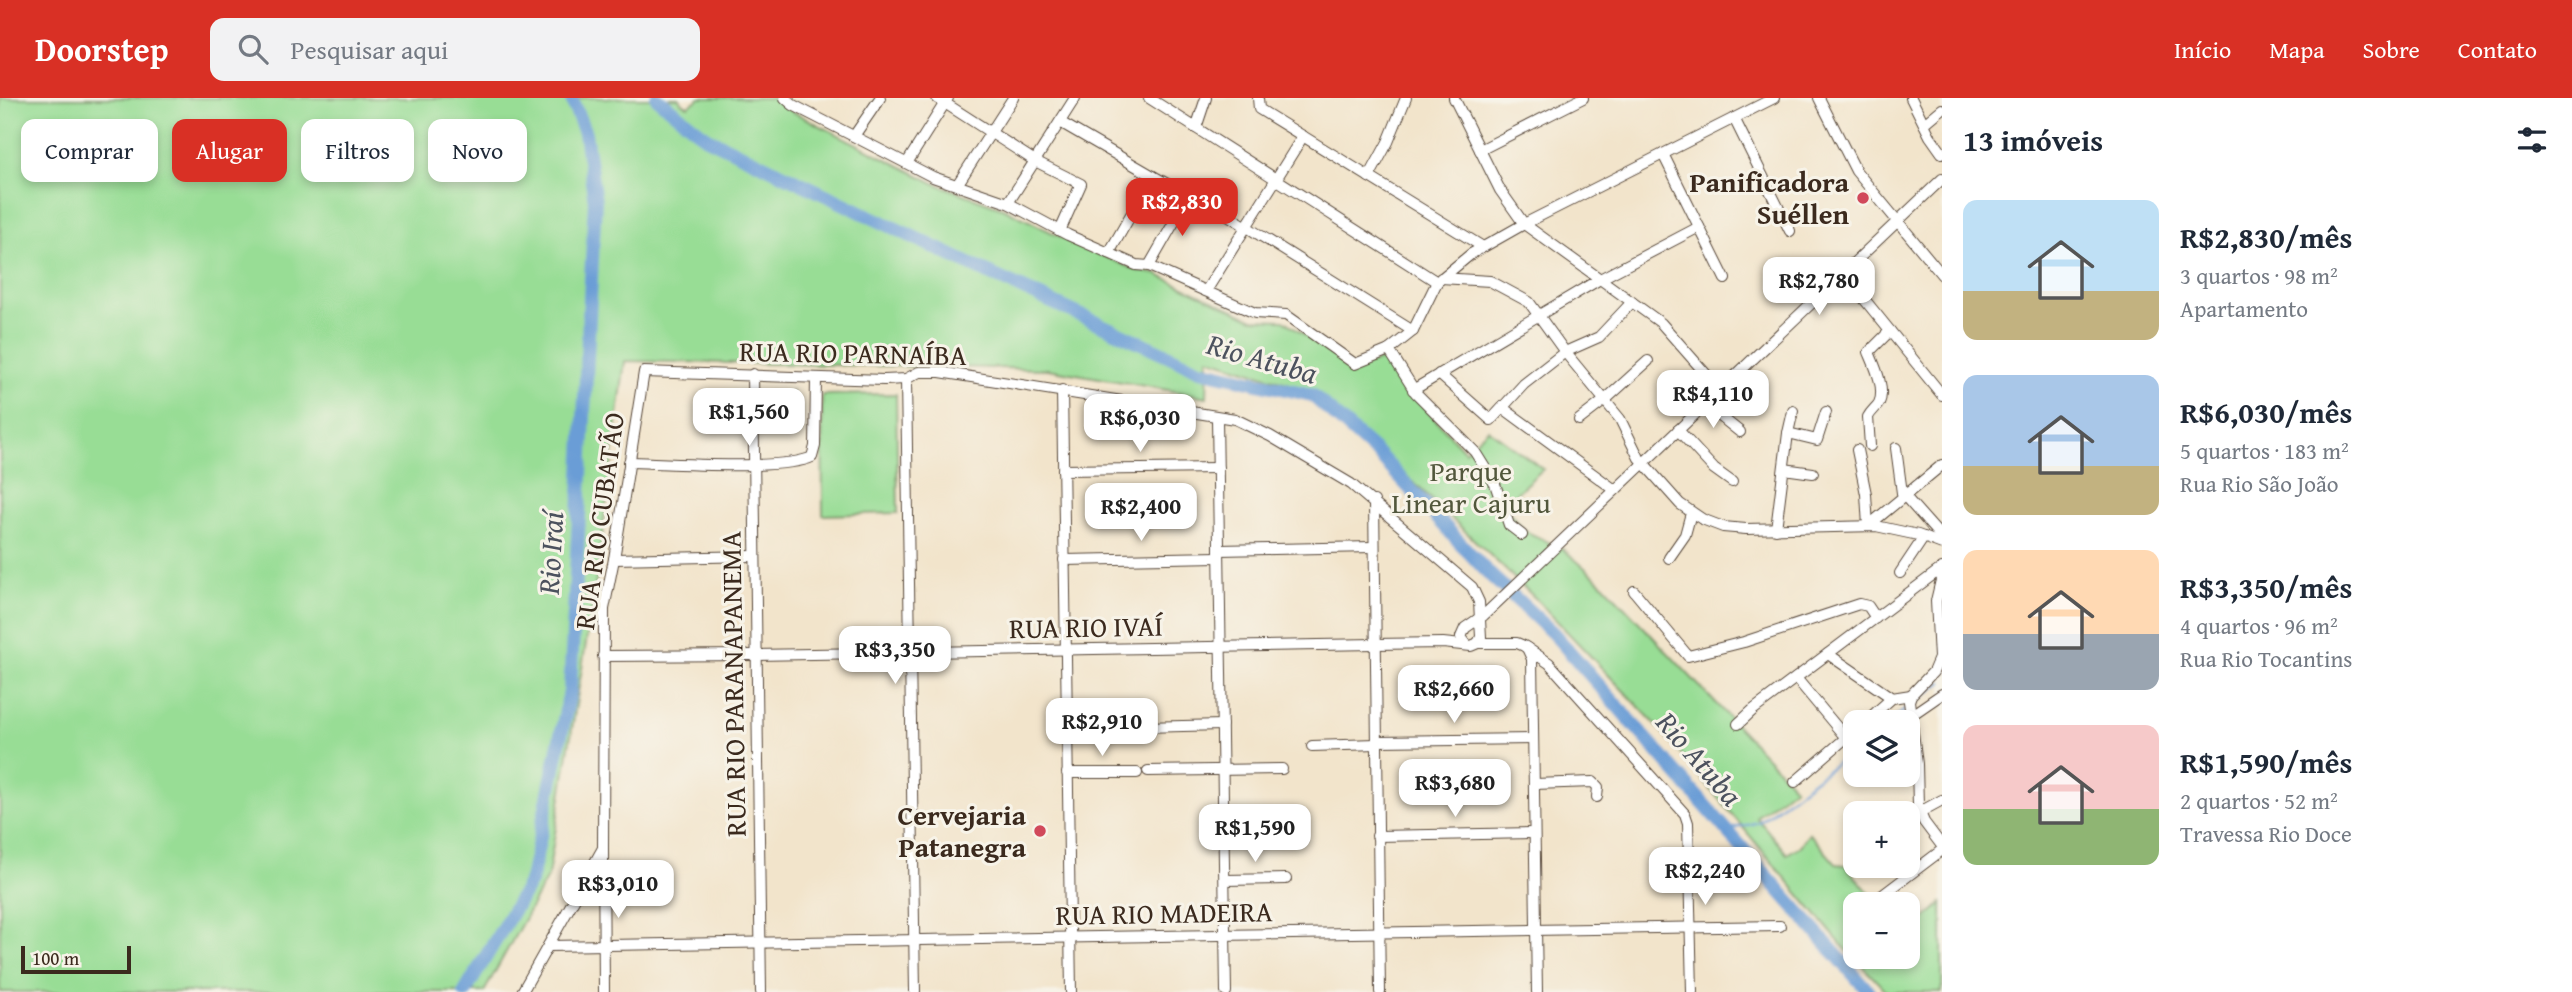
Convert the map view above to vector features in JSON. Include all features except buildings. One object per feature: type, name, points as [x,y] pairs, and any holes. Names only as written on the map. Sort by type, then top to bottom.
[{"type":"street","points":[[785,98],[793,106],[933,177],[1008,204],[1136,265],[1149,266],[1255,313],[1286,315],[1355,364],[1389,350],[1413,331],[1439,280],[1483,247],[1774,98]]},
{"type":"street","points":[[854,136],[880,98]]},
{"type":"street","points":[[957,186],[1013,98]]},
{"type":"street","points":[[1008,204],[1075,98]]},
{"type":"street","points":[[1149,98],[1439,280],[1490,281],[1529,302],[1565,352],[1620,419],[1636,455],[1691,513],[1723,527],[1776,529],[1868,526],[1924,537],[1942,544]]},
{"type":"street","points":[[1196,128],[1206,98]]},
{"type":"street","points":[[1258,98],[1259,109],[1483,247]]},
{"type":"street","points":[[1369,177],[1406,98]]},
{"type":"street","points":[[1454,98],[1507,203],[1524,224],[1661,323],[1720,390]]},
{"type":"street","points":[[1480,150],[1583,98]]},
{"type":"street","points":[[1819,98],[1856,171],[1942,275]]},
{"type":"street","points":[[1911,98],[1942,153]]},
{"type":"street","points":[[907,163],[944,100],[1035,161],[1081,184],[1060,231]]},
{"type":"street","points":[[1924,124],[1942,109]]},
{"type":"street","points":[[1734,118],[1790,231]]},
{"type":"street","points":[[1060,122],[1189,196],[1207,202],[1413,331]]},
{"type":"street","points":[[1206,291],[1303,136]]},
{"type":"street","points":[[1663,154],[1725,279]]},
{"type":"street","points":[[1109,253],[1153,176]]},
{"type":"street","name":"RUA RIO IVAÍ","points":[[1443,643],[1489,610],[1942,179]]},
{"type":"street","points":[[1149,266],[1189,196]]},
{"type":"street","points":[[1413,390],[1600,279],[1699,227]]},
{"type":"street","points":[[1843,273],[1942,395]]},
{"type":"street","points":[[1439,374],[1491,420],[1524,384],[1565,352],[1599,337],[1632,302]]},
{"type":"street","points":[[1870,446],[1868,416],[1880,397],[1877,370],[1869,352],[1890,331]]},
{"type":"street","points":[[1389,350],[1413,390],[1475,452],[1495,484],[1509,525],[1522,535]]},
{"type":"street","points":[[1579,420],[1648,361]]},
{"type":"street","name":"RUA RIO PARNAÍBA","points":[[644,372],[906,379],[919,372],[940,372],[1235,419],[1270,436],[1351,484],[1374,501],[1472,587],[1479,602],[1479,619]]},
{"type":"street","name":"RUA RIO CUBATÃO","points":[[522,992],[603,848],[604,609],[644,372]]},
{"type":"street","name":"RUA RIO PARANAPANEMA","points":[[753,374],[761,992]]},
{"type":"street","points":[[629,462],[753,464],[804,461],[812,457],[815,446],[816,377]]},
{"type":"street","points":[[906,379],[915,992]]},
{"type":"street","points":[[1062,390],[1071,992]]},
{"type":"street","points":[[1705,404],[1740,432]]},
{"type":"street","points":[[1503,408],[1615,490]]},
{"type":"street","points":[[1776,529],[1793,411]]},
{"type":"street","points":[[1788,433],[1817,440],[1826,412]]},
{"type":"street","points":[[1217,418],[1226,992]]},
{"type":"street","points":[[1678,430],[1714,469],[1732,482]]},
{"type":"street","points":[[1896,449],[1900,486],[1905,496],[1942,538]]},
{"type":"street","points":[[1857,450],[1865,490],[1868,526]]},
{"type":"street","points":[[1868,526],[1942,465]]},
{"type":"street","points":[[1063,470],[1218,468]]},
{"type":"street","points":[[1784,469],[1813,473]]},
{"type":"street","points":[[1374,501],[1380,992]]},
{"type":"street","points":[[1669,558],[1685,536],[1691,513]]},
{"type":"street","points":[[1900,573],[1924,537]]},
{"type":"street","points":[[1064,559],[1373,547]]},
{"type":"street","points":[[614,559],[754,556]]},
{"type":"street","points":[[1738,724],[1942,568]]},
{"type":"street","points":[[1910,710],[1910,698],[1938,663],[1940,653],[1937,601],[1942,576]]},
{"type":"street","points":[[1634,591],[1688,656],[1744,642],[1859,604],[1868,606],[1876,618]]},
{"type":"street","points":[[1475,641],[1479,619]]},
{"type":"street","points":[[1476,628],[1475,641],[1462,640],[1463,631],[1476,628]]},
{"type":"street","name":"RUA RIO IVAÍ","points":[[603,656],[1220,648],[1475,641],[1517,643],[1524,646]]},
{"type":"street","points":[[1524,646],[1532,659],[1536,992]]},
{"type":"street","points":[[1524,646],[1549,663],[1685,814],[1688,823],[1692,992]]},
{"type":"street","points":[[1828,654],[1892,698],[1910,698]]},
{"type":"street","points":[[1796,678],[1843,734]]},
{"type":"street","points":[[1919,710],[1942,694]]},
{"type":"street","points":[[1879,710],[1892,698]]},
{"type":"street","points":[[1066,729],[1222,725]]},
{"type":"street","points":[[1312,746],[1533,739]]},
{"type":"street","points":[[1795,782],[1843,741]]},
{"type":"street","points":[[1067,773],[1282,769]]},
{"type":"street","points":[[1534,783],[1593,782],[1598,787],[1597,797]]},
{"type":"street","points":[[1886,892],[1942,848],[1920,812],[1942,800]]},
{"type":"street","points":[[1224,813],[1287,813]]},
{"type":"street","points":[[1377,835],[1534,833]]},
{"type":"street","points":[[603,848],[604,992]]},
{"type":"street","points":[[1225,880],[1286,880]]},
{"type":"street","name":"RUA RIO MADEIRA","points":[[548,946],[1780,926]]},
{"type":"green space","name":"Parque Linear Cajuru","points":[[0,98],[679,98],[688,106],[700,98],[776,98],[785,108],[936,184],[1005,209],[1065,239],[1138,271],[1156,274],[1253,319],[1284,320],[1354,370],[1386,358],[1408,390],[1465,451],[1488,429],[1543,469],[1503,505],[1525,531],[1563,549],[1600,581],[1795,787],[1756,817],[1787,854],[1800,846],[1809,833],[1836,864],[1843,865],[1843,878],[1856,878],[1869,892],[1843,892],[1843,946],[1660,729],[1534,597],[1315,392],[1208,358],[1207,397],[1048,369],[625,361],[596,582],[548,876],[484,992],[0,992]]},
{"type":"green space","points":[[767,392],[792,392],[792,431],[767,431]]},
{"type":"green space","points":[[896,394],[898,513],[823,515],[822,395]]},
{"type":"green space","points":[[1942,903],[1942,992],[1887,992],[1865,969],[1920,969],[1920,923]]},
{"type":"waterway","name":"Rio Iraí","points":[[465,992],[531,880],[570,691],[595,201],[585,133],[571,98]]},
{"type":"waterway","name":"Rio Atuba","points":[[657,98],[707,138],[986,272],[1200,370],[1312,395],[1379,455],[1488,573],[1554,634],[1869,992]]},
{"type":"waterway","points":[[1912,705],[1942,682]]},
{"type":"waterway","points":[[1727,830],[1759,822],[1843,758]]},
{"type":"place","name":"Panificadora Suéllen","points":[[1863,198]]},
{"type":"place","name":"Cervejaria Patanegra","points":[[1040,831]]}]
